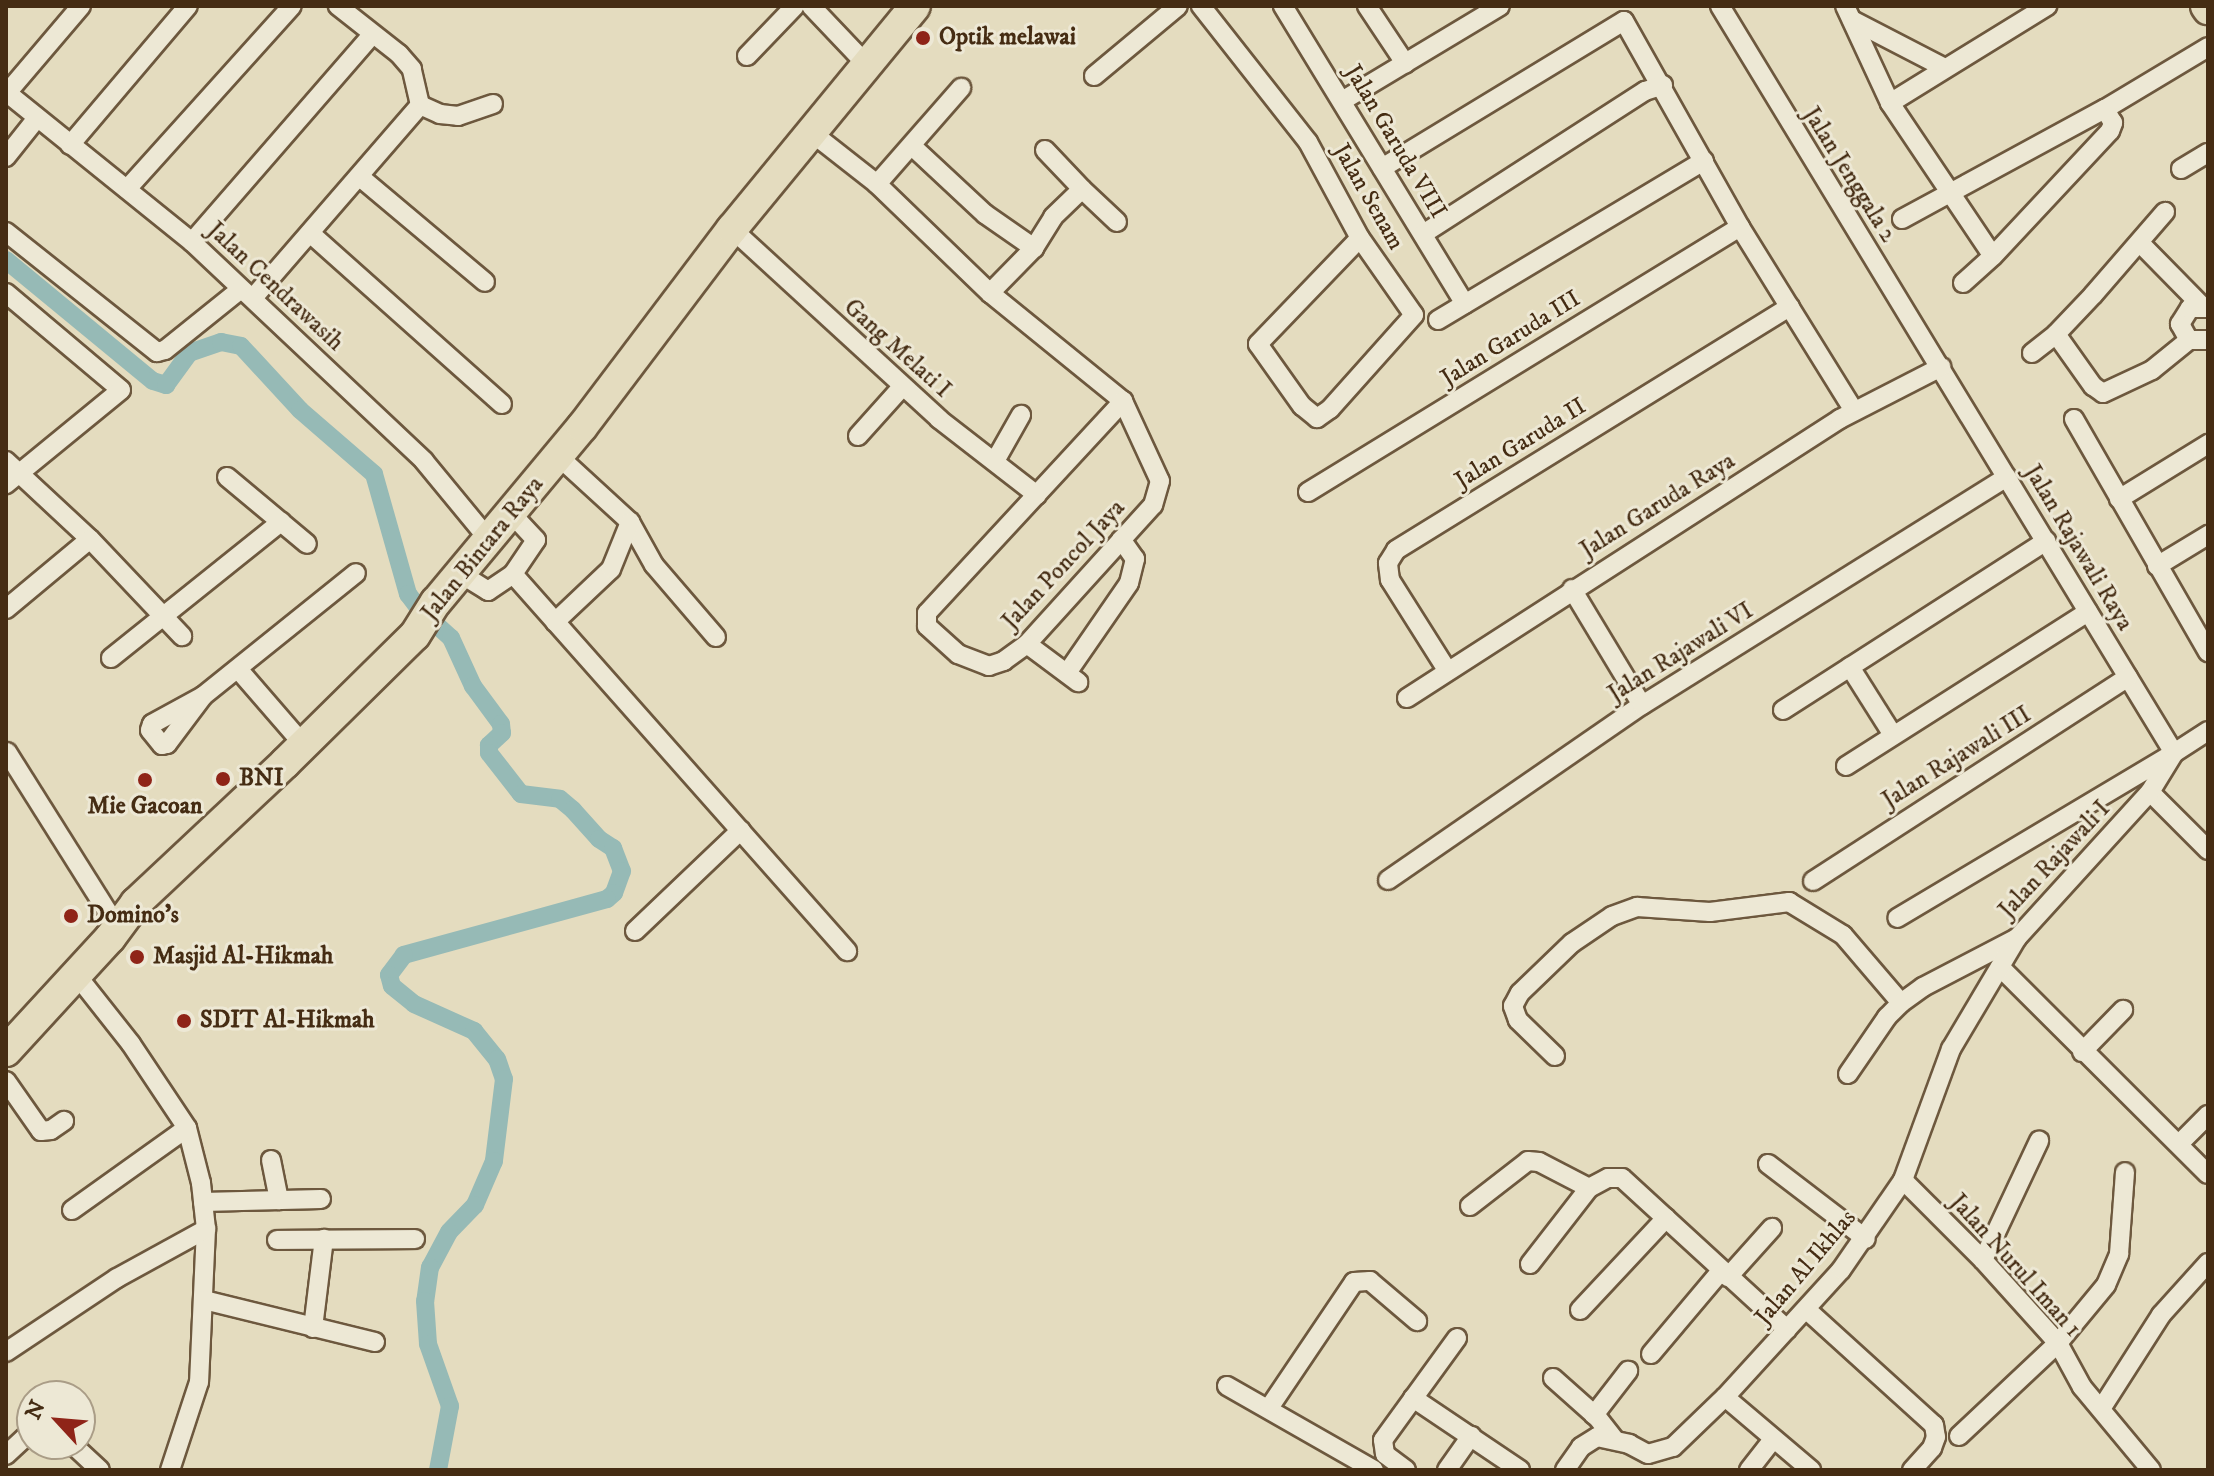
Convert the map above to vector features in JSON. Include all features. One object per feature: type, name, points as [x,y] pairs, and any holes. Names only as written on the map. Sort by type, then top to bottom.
[{"type":"main road","name":"Jalan Bintara Raya","points":[[8,1046],[136,903],[415,635],[436,602],[490,541],[732,229],[812,133],[865,63],[915,6]]},
{"type":"street","points":[[6,92],[81,6]]},
{"type":"street","points":[[70,145],[188,6]]},
{"type":"street","points":[[127,189],[292,6]]},
{"type":"street","points":[[338,6],[399,54],[412,69],[420,105]]},
{"type":"street","points":[[747,56],[795,6]]},
{"type":"street","points":[[811,6],[865,63]]},
{"type":"street","points":[[1094,76],[1178,6]]},
{"type":"street","name":"Jalan Senam","points":[[1201,6],[1308,142],[1360,238],[1414,315],[1330,409],[1317,418],[1310,415],[1259,348],[1259,341],[1360,238]]},
{"type":"street","name":"Jalan Garuda VIII","points":[[1283,6],[1465,304]]},
{"type":"street","points":[[1367,6],[1405,63]]},
{"type":"street","points":[[1342,101],[1500,6]]},
{"type":"street","name":"Jalan Jenggala 2","points":[[1720,6],[1775,102],[1941,367]]},
{"type":"street","points":[[1890,103],[2047,6]]},
{"type":"street","points":[[1848,13],[1945,68]]},
{"type":"street","points":[[1848,13],[1890,103],[1952,190],[1993,256]]},
{"type":"street","points":[[1382,168],[1624,21],[1663,85],[1740,227],[1854,411]]},
{"type":"street","points":[[192,242],[372,35]]},
{"type":"street","points":[[1902,219],[2105,109],[2208,47]]},
{"type":"street","points":[[1423,234],[1645,91],[1663,85]]},
{"type":"street","points":[[877,184],[961,88]]},
{"type":"street","name":"Jalan Cendrawasih","points":[[6,92],[192,242],[424,461],[490,541]]},
{"type":"street","points":[[420,105],[440,114],[458,116],[493,104]]},
{"type":"street","points":[[6,232],[157,352],[165,350],[247,294],[310,233],[420,105]]},
{"type":"street","points":[[1963,283],[1993,256],[2113,127],[2105,109]]},
{"type":"street","points":[[6,157],[37,118]]},
{"type":"street","name":"Jalan Poncol Jaya","points":[[812,133],[877,184],[990,293],[1123,401],[1160,481],[1153,505],[1027,644],[1004,661],[989,666],[974,662],[937,636],[924,620],[927,613],[1123,401]]},
{"type":"street","points":[[912,146],[985,214],[1034,248]]},
{"type":"street","points":[[1045,150],[1117,222]]},
{"type":"street","points":[[2181,169],[2208,153]]},
{"type":"street","points":[[1438,320],[1704,161]]},
{"type":"street","points":[[360,177],[485,282]]},
{"type":"street","points":[[990,293],[1034,248],[1053,217],[1082,189]]},
{"type":"street","points":[[2032,353],[2056,334],[2141,244],[2165,212]]},
{"type":"street","name":"Jalan Garuda III","points":[[1308,492],[1740,227]]},
{"type":"street","name":"Gang Melati I","points":[[732,229],[902,387],[1037,495]]},
{"type":"street","points":[[310,233],[502,404]]},
{"type":"street","points":[[2141,244],[2205,307]]},
{"type":"street","points":[[6,293],[121,390],[10,473],[90,539],[182,636]]},
{"type":"street","name":"Jalan Garuda II","points":[[1447,670],[1390,580],[1388,563],[1396,550],[1790,307]]},
{"type":"street","points":[[2189,340],[2181,330],[2182,318],[2190,308],[2205,307]]},
{"type":"street","points":[[2056,334],[2093,386],[2103,393],[2152,370],[2189,340],[2208,340]]},
{"type":"street","name":"Jalan Garuda Raya","points":[[1407,698],[1572,589],[1854,411],[1941,367]]},
{"type":"street","name":"Jalan Rajawali Raya","points":[[1941,367],[2174,753]]},
{"type":"street","points":[[858,436],[902,387]]},
{"type":"street","points":[[995,461],[1021,415]]},
{"type":"street","points":[[2074,419],[2157,566],[2205,639]]},
{"type":"street","points":[[2119,499],[2208,444]]},
{"type":"street","points":[[557,455],[630,522],[654,565],[716,637]]},
{"type":"street","points":[[227,477],[307,544]]},
{"type":"street","name":"Jalan Rajawali VI","points":[[1388,880],[1642,705],[2007,477]]},
{"type":"street","points":[[461,574],[488,591],[513,574],[536,540],[511,513]]},
{"type":"street","points":[[111,658],[281,522]]},
{"type":"street","points":[[555,622],[611,569],[630,522]]},
{"type":"street","points":[[2157,566],[2208,535]]},
{"type":"street","points":[[6,609],[90,539]]},
{"type":"street","points":[[1027,644],[1072,677],[1129,583],[1135,559],[1121,539]]},
{"type":"street","points":[[1783,710],[2046,541]]},
{"type":"street","points":[[203,696],[356,573]]},
{"type":"street","points":[[513,574],[847,951]]},
{"type":"street","points":[[1572,589],[1642,705]]},
{"type":"street","points":[[1846,766],[2088,612]]},
{"type":"street","points":[[1850,667],[1893,735]]},
{"type":"street","points":[[238,669],[303,744]]},
{"type":"street","name":"Jalan Rajawali III","points":[[1813,881],[2128,677]]},
{"type":"street","points":[[1897,918],[2208,731]]},
{"type":"street","points":[[7,752],[117,927]]},
{"type":"street","name":"Jalan Rajawali I","points":[[1848,1074],[1887,1017],[1901,1003],[1923,987],[2017,938],[2150,792],[2174,753]]},
{"type":"street","points":[[2150,792],[2208,850]]},
{"type":"street","points":[[635,931],[741,830]]},
{"type":"street","points":[[1555,1056],[1518,1020],[1513,1006],[1520,993],[1572,943],[1612,916],[1637,907],[1710,912],[1789,902],[1843,935],[1901,1003]]},
{"type":"street","name":"Jalan Al Ikhlas","points":[[1648,1454],[1673,1447],[1725,1397],[1807,1310],[1866,1239],[1903,1180],[1951,1049],[2017,938]]},
{"type":"street","points":[[2000,967],[2082,1052],[2180,1143],[2208,1174]]},
{"type":"street","points":[[75,973],[131,1044],[187,1128],[203,1202],[206,1229],[204,1300],[195,1401],[170,1470]]},
{"type":"street","points":[[2082,1052],[2123,1010]]},
{"type":"street","points":[[6,1081],[41,1131],[51,1130],[64,1121]]},
{"type":"street","points":[[2180,1143],[2208,1115]]},
{"type":"street","points":[[72,1210],[187,1128]]},
{"type":"street","points":[[1983,1260],[2039,1141]]},
{"type":"street","points":[[271,1160],[279,1200]]},
{"type":"street","points":[[1470,1206],[1516,1167],[1528,1161],[1539,1162],[1589,1188]]},
{"type":"street","points":[[1768,1164],[1866,1239]]},
{"type":"street","points":[[1959,1436],[2058,1343],[2106,1285],[2119,1254],[2125,1172]]},
{"type":"street","points":[[1530,1264],[1589,1188],[1608,1178],[1622,1178],[1787,1329]]},
{"type":"street","name":"Jalan Nurul Iman 1","points":[[1903,1180],[1983,1260],[2058,1343],[2082,1387],[2145,1468]]},
{"type":"street","points":[[203,1202],[321,1199]]},
{"type":"street","points":[[1580,1310],[1666,1218]]},
{"type":"street","points":[[1651,1354],[1724,1274],[1772,1228]]},
{"type":"street","points":[[6,1352],[117,1278],[206,1229]]},
{"type":"street","points":[[313,1328],[324,1239]]},
{"type":"street","points":[[277,1240],[415,1239]]},
{"type":"street","points":[[2101,1409],[2161,1315],[2208,1263]]},
{"type":"street","points":[[1269,1408],[1354,1282],[1370,1281],[1417,1321]]},
{"type":"street","points":[[204,1300],[375,1342]]},
{"type":"street","points":[[1807,1310],[1934,1425],[1936,1437],[1932,1448],[1912,1470]]},
{"type":"street","points":[[1406,1470],[1385,1454],[1381,1447],[1457,1338]]},
{"type":"street","points":[[1594,1415],[1628,1371]]},
{"type":"street","points":[[1553,1378],[1594,1415],[1614,1439]]},
{"type":"street","points":[[1227,1386],[1374,1470]]},
{"type":"street","points":[[1725,1397],[1811,1470]]},
{"type":"street","points":[[1413,1398],[1520,1470]]},
{"type":"street","points":[[1447,1470],[1471,1436]]},
{"type":"street","points":[[1565,1470],[1589,1439],[1614,1439],[1648,1454],[1663,1470]]},
{"type":"street","points":[[1749,1470],[1773,1439]]},
{"type":"waterway","points":[[6,260],[153,381],[166,385],[189,353],[221,342],[241,346],[300,410],[374,474],[408,594],[420,610],[451,638],[473,686],[501,724],[502,733],[489,745],[489,753],[521,794],[560,799],[573,810],[599,839],[613,848],[622,871],[614,893],[607,899],[404,955],[389,975],[392,986],[414,1004],[474,1031],[497,1059],[504,1079],[494,1161],[475,1205],[449,1232],[430,1267],[425,1301],[428,1344],[450,1406],[438,1470]]},
{"type":"place","name":"Optik melawai","points":[[923,38]]},
{"type":"place","name":"BNI","points":[[223,779]]},
{"type":"place","name":"Mie Gacoan","points":[[145,780]]},
{"type":"place","name":"Domino's","points":[[71,916]]},
{"type":"place","name":"Masjid Al-Hikmah","points":[[137,957]]},
{"type":"place","name":"SDIT Al-Hikmah","points":[[184,1021]]}]
